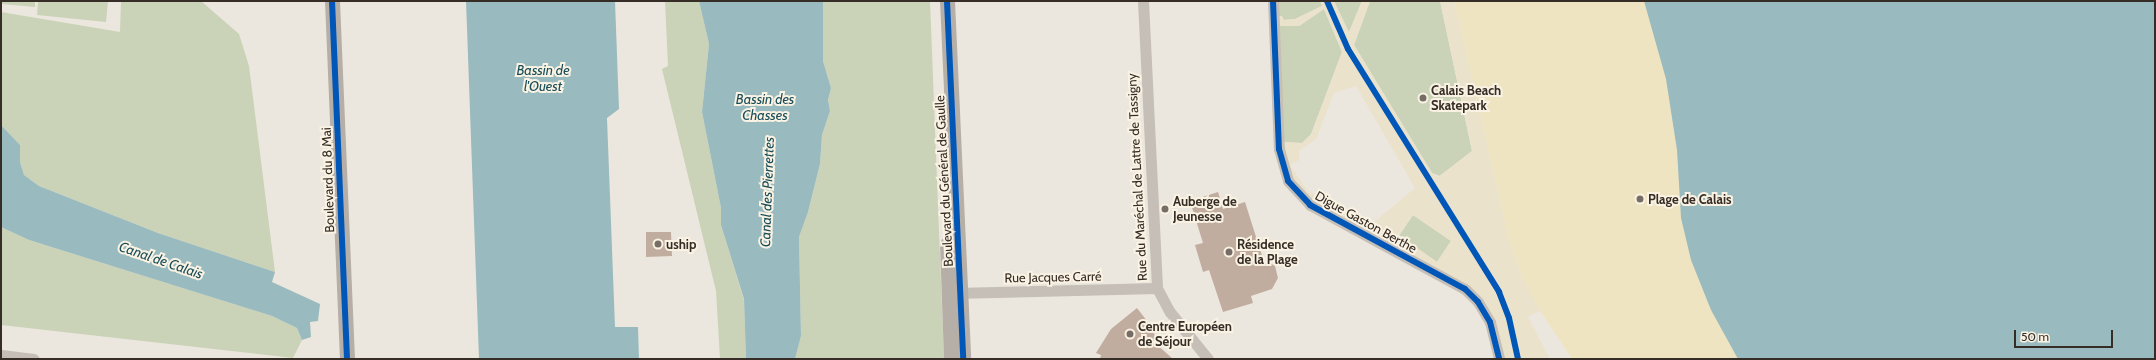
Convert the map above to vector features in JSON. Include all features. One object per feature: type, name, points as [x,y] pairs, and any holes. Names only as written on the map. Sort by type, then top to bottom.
[{"type":"street","name":"Boulevard du 8 Mai","points":[[332,1],[344,337],[347,359]]},
{"type":"street","name":"Boulevard du Général de Gaulle","points":[[937,1],[955,293],[963,359]]},
{"type":"street","name":"Boulevard du Général de Gaulle","points":[[947,1],[955,293],[951,359]]},
{"type":"street","name":"Rue du Maréchal de Lattre de Tassigny","points":[[1143,1],[1157,288],[1170,312],[1208,359]]},
{"type":"street","name":"Digue Gaston Berthe","points":[[1273,1],[1280,157],[1290,185],[1310,205],[1465,289],[1486,314],[1499,359]]},
{"type":"street","name":"Rue Jacques Carré","points":[[955,293],[1157,288]]},
{"type":"street","name":"Boulevard du 8 Mai","points":[[340,359],[344,337]]},
{"type":"street","points":[[1,355],[34,359]]},
{"type":"green space","points":[[1,1],[35,1],[35,7],[1,4]]},
{"type":"green space","points":[[38,1],[108,1],[106,22],[37,15]]},
{"type":"green space","points":[[121,1],[201,1],[239,34],[249,66],[275,272],[158,233],[39,186],[24,175],[20,162],[20,145],[1,125],[1,12],[120,32]]},
{"type":"green space","points":[[665,1],[699,1],[709,44],[702,112],[721,208],[721,225],[744,300],[746,359],[720,359],[716,291],[662,69],[668,66]]},
{"type":"green space","points":[[823,1],[930,1],[944,359],[795,359],[801,336],[799,237],[808,212],[820,164],[822,135],[830,111],[828,100],[831,88],[823,61]]},
{"type":"green space","points":[[1278,1],[1320,1],[1322,6],[1295,19],[1284,20],[1278,16]]},
{"type":"green space","points":[[1334,1],[1362,1],[1349,32],[1346,31]]},
{"type":"green space","name":"Calais Beach Skatepark","points":[[1370,1],[1440,1],[1472,151],[1440,176],[1432,173],[1354,45]]},
{"type":"green space","points":[[1324,9],[1342,52],[1311,134],[1302,143],[1283,142],[1279,26],[1299,26]]},
{"type":"green space","points":[[1413,215],[1451,241],[1437,262],[1399,235]]},
{"type":"green space","points":[[1,227],[29,240],[272,316],[297,328],[302,340],[293,358],[1,325]]},
{"type":"sand","name":"Plage de Calais","points":[[1454,1],[1681,1],[1886,359],[1572,359],[1540,311],[1522,277],[1509,241]]},
{"type":"shaded area","points":[[1320,1],[1334,1],[1349,32],[1362,1],[1370,1],[1354,45],[1432,173],[1438,177],[1472,151],[1440,1],[1454,1],[1509,241],[1522,277],[1540,311],[1528,317],[1550,359],[1503,359],[1495,321],[1482,299],[1314,202],[1295,184],[1287,168],[1283,142],[1302,143],[1311,135],[1342,52],[1324,9],[1299,26],[1279,26],[1278,16],[1282,16],[1284,20],[1295,19],[1322,6]],"holes":[[[1356,86],[1415,188],[1369,226],[1364,219],[1361,222],[1348,216],[1307,190],[1290,165],[1299,160],[1299,151],[1316,139],[1334,93]],[[1413,215],[1451,241],[1437,262],[1399,236]]]},
{"type":"water","name":"Bassin de l'Ouest","points":[[466,1],[615,1],[619,109],[607,118],[615,327],[638,327],[639,359],[479,359]]},
{"type":"water","name":"Bassin des Chasses","points":[[699,1],[823,1],[823,61],[831,88],[828,100],[830,111],[822,135],[820,164],[808,212],[799,237],[801,336],[795,359],[746,359],[744,299],[721,225],[721,208],[702,112],[709,44]]},
{"type":"water","points":[[1644,1],[2155,1],[2155,359],[1738,359],[1711,310],[1691,260],[1681,218],[1677,150],[1666,79]]},
{"type":"water","name":"Canal de Calais","points":[[1,125],[20,145],[20,162],[24,175],[39,186],[158,233],[275,272],[272,282],[320,304],[318,321],[310,322],[311,337],[302,340],[297,328],[272,316],[29,240],[1,227]]},
{"type":"building","name":"Résidence de la Plage","points":[[1218,192],[1223,209],[1245,202],[1263,259],[1275,266],[1278,278],[1272,289],[1251,296],[1253,303],[1223,312],[1209,270],[1203,272],[1195,245],[1203,243],[1190,201]]},
{"type":"building","name":"uship","points":[[646,232],[671,232],[672,256],[646,257]]},
{"type":"building","name":"Centre Européen de Séjour","points":[[1137,308],[1154,330],[1155,343],[1173,359],[1100,359],[1101,355],[1096,353],[1111,329]]},
{"type":"cycle path","points":[[332,1],[347,359]]},
{"type":"cycle path","points":[[947,1],[963,359]]},
{"type":"cycle path","points":[[1273,1],[1279,149],[1288,181],[1310,205],[1465,289],[1478,302],[1490,322],[1499,359]]},
{"type":"cycle path","points":[[1327,1],[1348,49],[1499,292],[1509,318],[1518,359]]},
{"type":"place","name":"Calais Beach Skatepark","points":[[1423,98]]},
{"type":"place","name":"Plage de Calais","points":[[1640,199]]},
{"type":"place","name":"Auberge de Jeunesse","points":[[1165,209]]},
{"type":"place","name":"uship","points":[[658,244]]},
{"type":"place","name":"Résidence de la Plage","points":[[1229,252]]},
{"type":"place","name":"Centre Européen de Séjour","points":[[1130,334]]},
{"type":"water label","name":"Canal des Pierrettes","points":[[767,192]]}]
